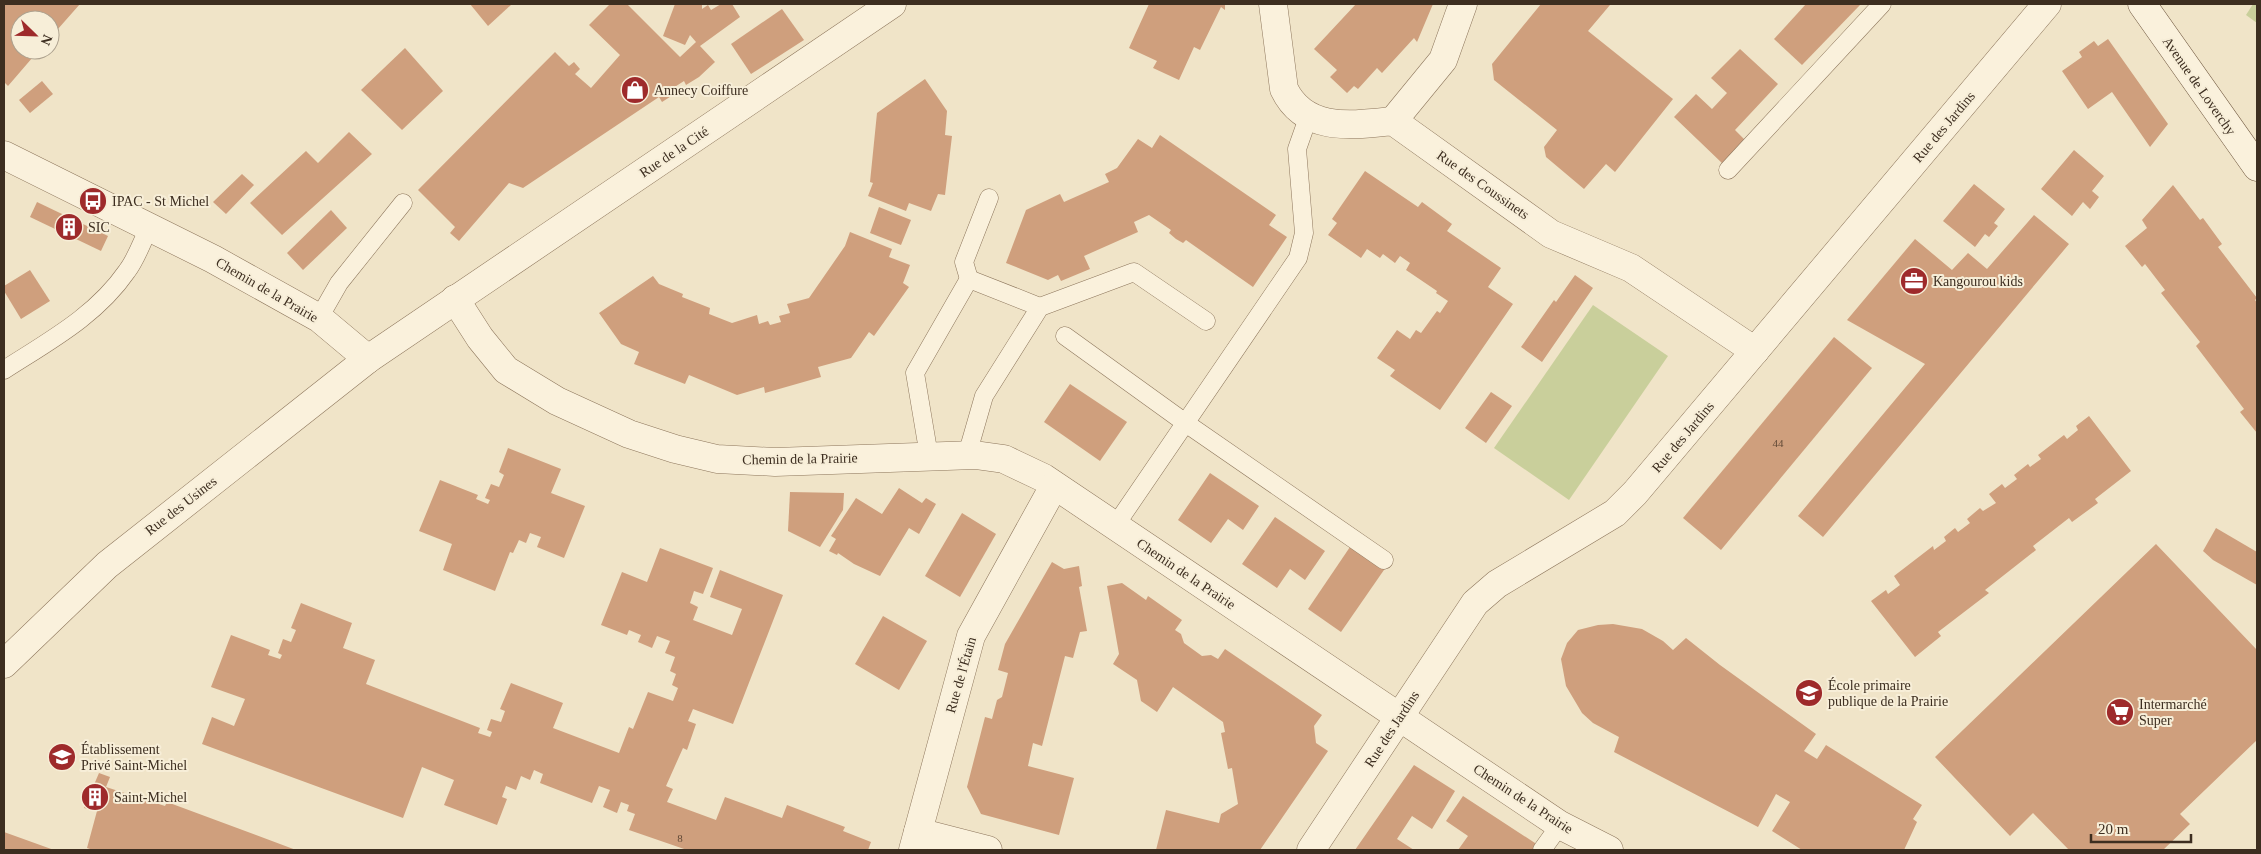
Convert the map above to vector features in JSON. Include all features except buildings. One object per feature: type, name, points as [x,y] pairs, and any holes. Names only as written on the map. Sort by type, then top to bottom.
[{"type":"street","name":"Rue de la Cité","points":[[455,299],[892,4]]},
{"type":"street","points":[[1273,4],[1284,89],[1289,100],[1319,120],[1337,125],[1393,120],[1443,60],[1462,4]]},
{"type":"street","name":"Rue des Jardins","points":[[1311,850],[1475,603],[1497,584],[1615,513],[1635,494],[2048,4]]},
{"type":"street","name":"Avenue de Loverchy","points":[[2142,4],[2257,167]]},
{"type":"street","name":"Rue des Coussinets","points":[[1393,120],[1552,234],[1630,268],[1755,351]]},
{"type":"street","name":"Chemin de la Prairie","points":[[4,156],[93,201],[150,226],[319,318],[368,359]]},
{"type":"street","points":[[368,359],[455,299]]},
{"type":"street","name":"Chemin de la Prairie","points":[[455,299],[480,338],[506,370],[565,405],[629,434],[675,450],[717,459],[775,462],[967,455],[1004,459],[1044,478],[1560,825],[1609,850]]},
{"type":"street","name":"Rue des Usines","points":[[4,664],[107,565],[368,359]]},
{"type":"street","name":"Rue de l'Étain","points":[[916,841],[971,636],[1054,486]]},
{"type":"street","points":[[916,841],[988,850]]},
{"type":"lane","points":[[1728,170],[1882,4]]},
{"type":"lane","points":[[1115,526],[1187,424],[1298,258],[1304,233],[1297,148],[1310,115]]},
{"type":"lane","points":[[929,456],[915,373],[969,279],[964,262],[989,198]]},
{"type":"lane","points":[[319,318],[339,283],[403,203]]},
{"type":"lane","points":[[4,370],[99,306],[129,269],[150,226]]},
{"type":"lane","points":[[967,455],[984,396],[1040,307],[1134,272],[1206,321]]},
{"type":"lane","points":[[969,279],[1040,307]]},
{"type":"lane","points":[[1065,336],[1187,424],[1384,560]]},
{"type":"lane","points":[[1542,850],[1560,825]]},
{"type":"green space","points":[[2253,4],[2257,4],[2257,23],[2246,15]]},
{"type":"green space","points":[[1593,305],[1668,356],[1569,500],[1494,448]]},
{"type":"place","name":"Annecy Coiffure","points":[[635,90]]},
{"type":"place","name":"IPAC - St Michel","points":[[93,201]]},
{"type":"place","name":"SIC","points":[[69,227]]},
{"type":"place","name":"Kangourou kids","points":[[1914,281]]},
{"type":"place","name":"École primaire publique de la Prairie","points":[[1809,693]]},
{"type":"place","name":"Intermarché Super","points":[[2120,712]]},
{"type":"place","name":"Établissement Privé Saint-Michel","points":[[62,757]]},
{"type":"place","name":"Saint-Michel","points":[[95,797]]}]
